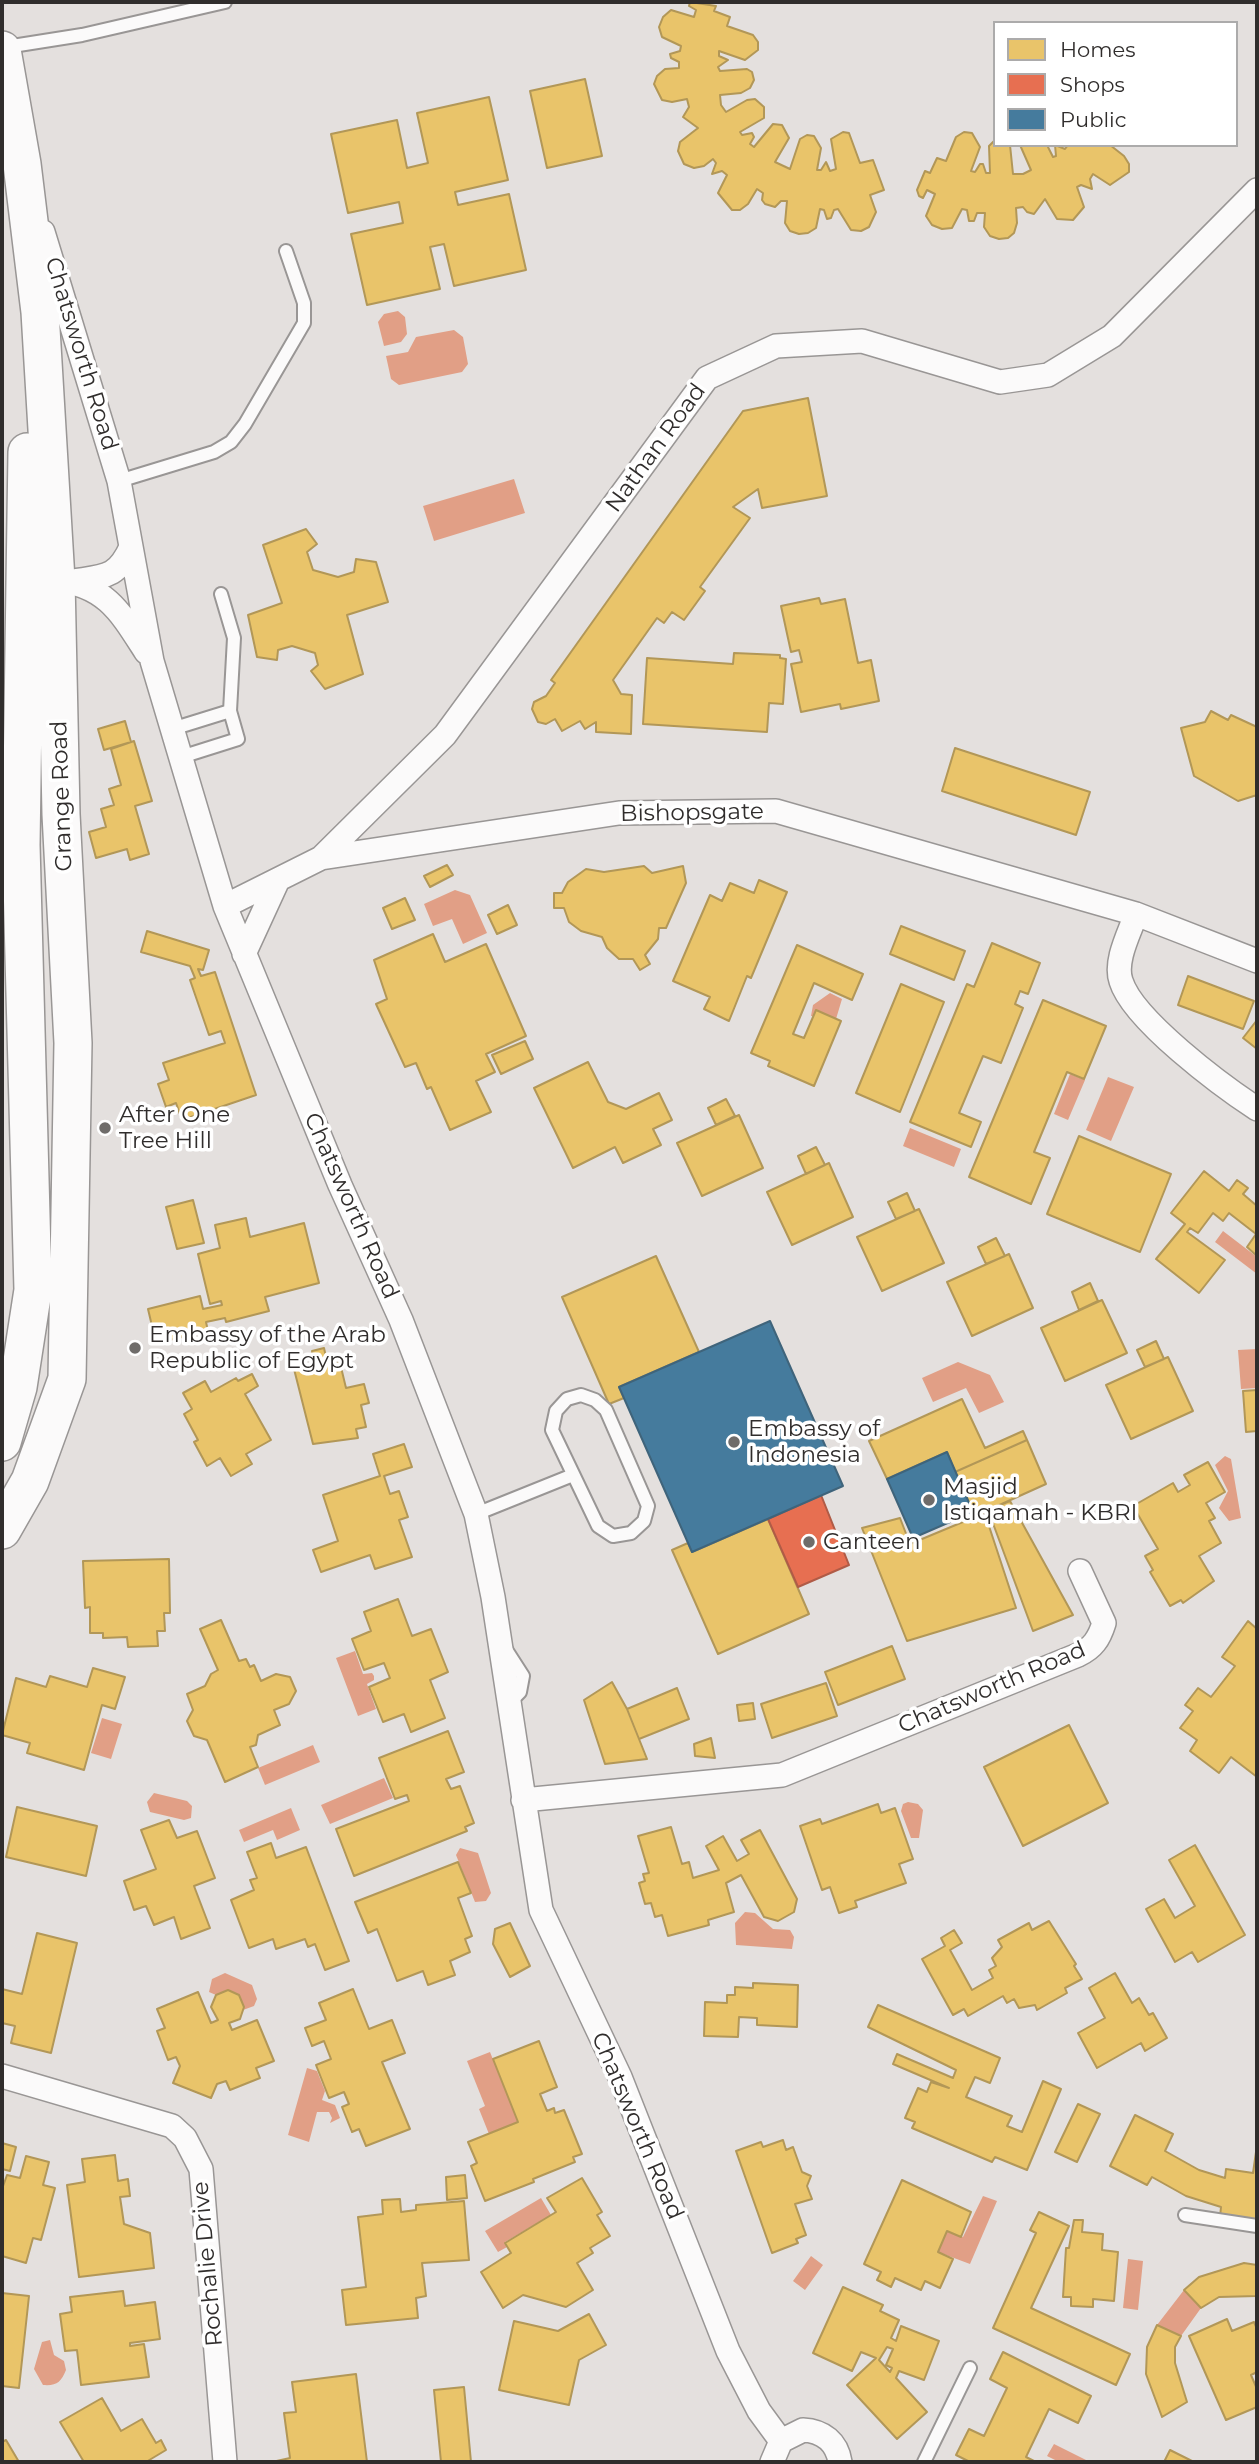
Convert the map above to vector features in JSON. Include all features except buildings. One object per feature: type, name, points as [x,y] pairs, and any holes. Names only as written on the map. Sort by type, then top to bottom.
[{"type":"main road","name":"Grange Road","points":[[2,49],[30,352],[11,844],[33,1290],[18,1387],[2,1442]]},
{"type":"main road","name":"Grange Road","points":[[2,1530],[30,1481],[66,1379],[73,1043],[63,848],[64,581],[40,312],[12,174]]},
{"type":"street","name":"Chatsworth Road","points":[[12,174],[119,481],[152,661],[225,906],[340,1185],[401,1320],[476,1514],[500,1642],[541,1910],[620,2077],[728,2351],[759,2411],[781,2441]]},
{"type":"street","name":"Nathan Road","points":[[225,906],[321,858],[445,735],[707,378],[776,346],[862,341],[1000,382],[1048,375],[1112,335],[1257,190]]},
{"type":"street","points":[[64,581],[108,576],[116,571],[131,547]]},
{"type":"street","name":"Chatsworth Road","points":[[64,581],[98,591],[114,606],[152,661]]},
{"type":"street","name":"Bishopsgate","points":[[321,858],[619,813],[776,811],[1136,914],[1257,961]]},
{"type":"street","points":[[11,844],[63,848]]},
{"type":"street","points":[[244,954],[278,880]]},
{"type":"street","points":[[1136,914],[1123,950],[1119,979],[1130,999],[1149,1023],[1257,1109]]},
{"type":"street","name":"Chatsworth Road","points":[[523,1800],[782,1775],[1078,1655],[1089,1650],[1099,1638],[1104,1623],[1080,1571]]},
{"type":"street","name":"Rochalie Drive","points":[[2,2076],[172,2126],[185,2138],[201,2169],[225,2462]]},
{"type":"street","points":[[772,2462],[781,2441],[791,2433],[813,2431],[826,2437],[836,2447],[840,2462]]},
{"type":"lane","points":[[2,49],[82,35],[225,2]]},
{"type":"lane","points":[[119,481],[214,452],[231,442],[245,424],[304,323],[304,303],[286,250]]},
{"type":"lane","points":[[181,757],[238,739],[230,711],[234,638],[221,594]]},
{"type":"lane","points":[[172,729],[230,711]]},
{"type":"lane","points":[[581,1395],[595,1399],[606,1410],[648,1506],[644,1521],[631,1533],[613,1535],[597,1526],[573,1475],[552,1430],[556,1410],[567,1399],[581,1395]]},
{"type":"lane","points":[[476,1514],[573,1475]]},
{"type":"lane","points":[[1185,2215],[1257,2226]]},
{"type":"lane","points":[[924,2462],[970,2368]]},
{"type":"shaded area","points":[[398,311],[405,317],[407,334],[401,342],[384,346],[378,322],[384,314]]},
{"type":"shaded area","points":[[454,330],[463,337],[468,364],[462,372],[399,385],[391,379],[386,356],[408,352],[416,337]]},
{"type":"shaded area","points":[[514,479],[525,513],[434,541],[423,506]]},
{"type":"shaded area","points":[[455,890],[470,895],[487,933],[463,944],[452,919],[433,926],[424,904]]},
{"type":"shaded area","points":[[830,993],[842,999],[836,1019],[811,1016],[813,1005]]},
{"type":"shaded area","points":[[1070,1074],[1085,1080],[1068,1120],[1054,1114]]},
{"type":"shaded area","points":[[1108,1077],[1134,1087],[1111,1141],[1086,1130]]},
{"type":"shaded area","points":[[910,1128],[961,1149],[954,1167],[903,1146]]},
{"type":"shaded area","points":[[1223,1231],[1257,1257],[1257,1274],[1215,1242]]},
{"type":"shaded area","points":[[1257,1349],[1257,1388],[1241,1389],[1238,1350]]},
{"type":"shaded area","points":[[958,1362],[990,1375],[1004,1402],[979,1413],[966,1388],[933,1402],[922,1378]]},
{"type":"shaded area","points":[[1225,1456],[1231,1459],[1241,1518],[1229,1521],[1219,1508],[1228,1491],[1215,1465]]},
{"type":"shaded area","points":[[355,1651],[363,1674],[372,1673],[374,1676],[374,1680],[367,1684],[376,1709],[358,1716],[336,1658]]},
{"type":"shaded area","points":[[102,1718],[122,1724],[111,1759],[91,1753]]},
{"type":"shaded area","points":[[313,1745],[320,1762],[265,1785],[258,1768]]},
{"type":"shaded area","points":[[384,1778],[393,1798],[330,1824],[321,1805]]},
{"type":"shaded area","points":[[154,1793],[187,1801],[192,1806],[191,1818],[184,1820],[150,1812],[147,1802]]},
{"type":"shaded area","points":[[903,1804],[918,1804],[923,1810],[919,1838],[911,1838],[901,1811]]},
{"type":"shaded area","points":[[291,1808],[300,1830],[277,1840],[273,1830],[244,1842],[239,1830]]},
{"type":"shaded area","points":[[460,1848],[478,1853],[491,1893],[486,1901],[475,1902],[456,1855]]},
{"type":"shaded area","points":[[745,1912],[755,1913],[773,1929],[790,1930],[794,1937],[792,1949],[736,1945],[735,1923]]},
{"type":"shaded area","points":[[225,1973],[252,1985],[257,1999],[254,2006],[243,2010],[239,1995],[228,1990],[216,1995],[209,1992],[212,1979]]},
{"type":"shaded area","points":[[490,2052],[518,2122],[489,2134],[479,2109],[485,2106],[467,2061]]},
{"type":"shaded area","points":[[307,2068],[317,2071],[325,2091],[322,2100],[335,2105],[340,2118],[330,2123],[332,2118],[329,2112],[317,2112],[309,2142],[288,2135]]},
{"type":"shaded area","points":[[983,2196],[997,2201],[970,2264],[938,2252],[947,2231],[963,2237]]},
{"type":"shaded area","points":[[541,2198],[551,2215],[505,2242],[507,2247],[498,2252],[485,2231]]},
{"type":"shaded area","points":[[811,2256],[823,2265],[805,2290],[793,2281]]},
{"type":"shaded area","points":[[1128,2259],[1143,2261],[1138,2310],[1123,2308]]},
{"type":"shaded area","points":[[1184,2290],[1201,2308],[1181,2336],[1157,2325]]},
{"type":"shaded area","points":[[50,2340],[54,2355],[64,2361],[66,2370],[58,2382],[43,2385],[34,2369],[42,2342]]},
{"type":"shaded area","points":[[1054,2444],[1090,2462],[1059,2462],[1047,2456]]},
{"type":"place","name":"After One Tree Hill","points":[[105,1128]]},
{"type":"place","name":"Embassy of the Arab Republic of Egypt","points":[[135,1348]]},
{"type":"place","name":"Embassy of Indonesia","points":[[734,1442]]},
{"type":"place","name":"Masjid Istiqamah - KBRI","points":[[929,1500]]},
{"type":"place","name":"Canteen","points":[[809,1542]]}]
